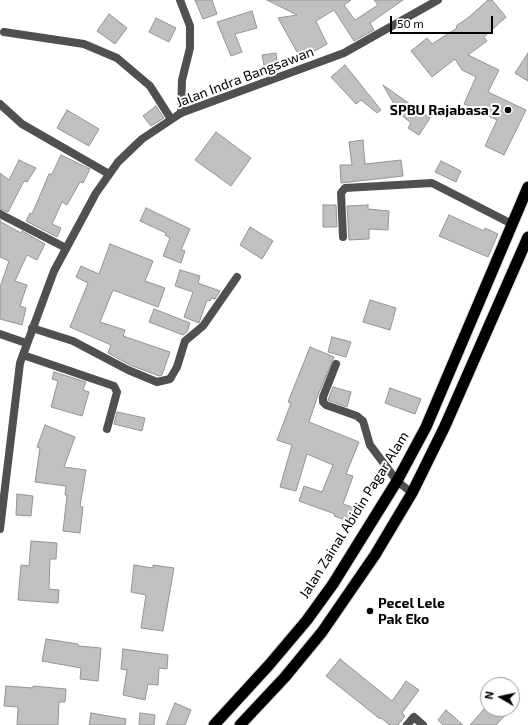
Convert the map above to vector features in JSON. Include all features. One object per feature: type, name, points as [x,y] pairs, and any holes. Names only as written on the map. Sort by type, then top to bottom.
[{"type":"highway","name":"Jalan Zainal Abidin Pagar Alam","points":[[214,725],[269,665],[307,620],[333,584],[397,481],[426,427],[528,187]]},
{"type":"highway","points":[[240,725],[285,677],[341,607],[375,555],[412,493],[445,426],[528,237]]},
{"type":"street","points":[[180,0],[190,26],[190,48],[182,80],[181,113]]},
{"type":"street","name":"Jalan Indra Bangsawan","points":[[0,529],[3,486],[17,383],[26,343],[54,271],[96,193],[118,162],[142,139],[181,113],[344,53],[438,0]]},
{"type":"street","points":[[4,32],[84,44],[117,58],[150,86],[172,119]]},
{"type":"street","points":[[0,104],[22,124],[109,174]]},
{"type":"street","points":[[344,237],[340,193],[345,188],[432,183],[512,224]]},
{"type":"street","points":[[0,214],[66,248]]},
{"type":"street","points":[[32,328],[73,341],[128,370],[157,382],[170,379],[177,367],[185,341],[203,326],[237,277]]},
{"type":"street","points":[[0,334],[26,343]]},
{"type":"street","points":[[23,354],[114,386],[118,392],[107,429]]},
{"type":"street","points":[[336,364],[322,397],[323,402],[326,405],[357,416],[363,421],[370,445],[397,481],[412,493]]},
{"type":"street","points":[[407,725],[414,717],[423,725]]},
{"type":"building","points":[[195,0],[212,0],[217,14],[203,19]]},
{"type":"building","points":[[267,0],[351,0],[344,5],[355,20],[378,5],[374,0],[403,0],[370,23],[374,30],[354,41],[334,10],[316,21],[327,44],[301,59],[278,18],[297,15]]},
{"type":"building","points":[[488,0],[492,0],[506,17],[484,37],[487,41],[468,55],[499,70],[488,92],[526,110],[504,155],[485,146],[497,120],[464,104],[476,77],[462,70],[455,59],[432,77],[411,51],[427,38],[432,44],[457,28],[456,26],[469,17]]},
{"type":"building","points":[[252,11],[257,28],[235,34],[242,52],[231,56],[217,22]]},
{"type":"building","points":[[109,14],[127,28],[115,44],[97,31]]},
{"type":"building","points":[[156,18],[176,28],[169,42],[149,32]]},
{"type":"building","points":[[276,53],[278,69],[265,71],[262,55]]},
{"type":"building","points":[[528,53],[528,81],[515,73]]},
{"type":"building","points":[[345,65],[381,110],[377,113],[361,100],[356,104],[331,77]]},
{"type":"building","points":[[383,85],[430,118],[419,135],[408,128],[411,123],[395,110],[397,109]]},
{"type":"building","points":[[156,106],[164,118],[151,126],[143,116]]},
{"type":"building","points":[[67,110],[99,129],[89,146],[57,128]]},
{"type":"building","points":[[216,132],[251,158],[231,186],[195,160]]},
{"type":"building","points":[[363,140],[365,164],[401,160],[403,176],[341,183],[340,165],[352,165],[349,142]]},
{"type":"building","points":[[61,155],[90,169],[83,183],[80,182],[67,205],[62,202],[52,224],[61,228],[57,237],[26,221],[30,213],[32,214],[49,174],[52,174]]},
{"type":"building","points":[[19,160],[36,168],[27,182],[24,181],[8,212],[0,209],[0,173],[9,180]]},
{"type":"building","points":[[441,161],[461,171],[456,182],[435,172]]},
{"type":"building","points":[[323,205],[336,205],[337,227],[323,227]]},
{"type":"building","points":[[368,205],[368,209],[389,211],[388,230],[369,229],[369,239],[349,240],[347,206]]},
{"type":"building","points":[[146,208],[190,229],[181,250],[185,251],[181,263],[163,256],[170,238],[165,235],[166,233],[140,221]]},
{"type":"building","points":[[449,215],[484,231],[485,228],[498,234],[488,257],[439,236]]},
{"type":"building","points":[[0,220],[21,233],[22,231],[45,244],[37,260],[27,255],[15,281],[27,285],[20,306],[26,308],[22,325],[0,319],[0,287],[9,261],[0,257]]},
{"type":"building","points":[[250,227],[273,241],[262,259],[240,245]]},
{"type":"building","points":[[110,244],[153,261],[145,281],[165,288],[158,307],[113,290],[100,322],[125,330],[123,336],[170,352],[162,375],[159,376],[130,365],[108,353],[111,345],[70,327],[88,283],[76,277],[81,266],[99,274]]},
{"type":"building","points":[[180,270],[200,276],[198,283],[220,291],[215,299],[211,298],[210,301],[207,300],[199,323],[184,317],[193,292],[175,286]]},
{"type":"building","points":[[370,300],[396,308],[390,330],[363,322]]},
{"type":"building","points":[[154,309],[190,323],[187,332],[183,335],[149,322]]},
{"type":"building","points":[[332,337],[351,342],[346,357],[328,352]]},
{"type":"building","points":[[310,347],[334,357],[318,395],[309,422],[359,442],[346,474],[353,476],[343,504],[358,509],[353,523],[334,516],[335,514],[299,501],[304,486],[322,492],[333,465],[307,454],[296,491],[280,487],[292,445],[277,440],[291,403],[288,402]]},
{"type":"building","points":[[54,372],[86,382],[83,390],[89,392],[82,416],[51,407],[58,381],[52,379]]},
{"type":"building","points":[[333,387],[351,392],[347,407],[328,400]]},
{"type":"building","points":[[390,388],[421,399],[415,414],[385,403]]},
{"type":"building","points":[[117,412],[145,418],[142,431],[114,424]]},
{"type":"building","points":[[45,425],[75,437],[64,467],[86,470],[80,506],[83,507],[80,533],[63,531],[67,495],[65,495],[66,486],[35,482],[40,448],[37,447]]},
{"type":"building","points":[[17,494],[33,496],[31,516],[16,515]]},
{"type":"building","points":[[31,541],[57,543],[56,559],[50,559],[49,589],[59,590],[58,603],[18,600],[21,565],[29,566]]},
{"type":"building","points":[[134,565],[153,568],[153,565],[174,568],[163,631],[141,628],[146,595],[131,592]]},
{"type":"building","points":[[46,639],[78,644],[78,646],[101,648],[98,681],[80,679],[81,668],[42,661]]},
{"type":"building","points":[[123,649],[168,655],[167,669],[159,668],[158,685],[148,684],[145,700],[123,695],[127,670],[121,669]]},
{"type":"building","points":[[340,659],[392,701],[406,681],[419,690],[402,713],[405,716],[398,725],[390,725],[381,718],[380,719],[326,676]]},
{"type":"building","points":[[6,686],[33,688],[33,686],[66,689],[65,702],[59,702],[58,725],[17,725],[18,707],[4,706]]},
{"type":"building","points":[[175,703],[191,710],[185,725],[166,725]]},
{"type":"building","points":[[446,710],[463,725],[443,725],[438,720]]},
{"type":"building","points":[[91,713],[126,719],[125,725],[89,725]]},
{"type":"building","points":[[140,713],[155,715],[154,725],[139,725]]},
{"type":"building","points":[[480,714],[480,717],[504,717],[496,725],[470,725]]},
{"type":"place","name":"SPBU Rajabasa 2","points":[[508,110]]},
{"type":"place","name":"Pecel Lele Pak Eko","points":[[370,611]]}]
